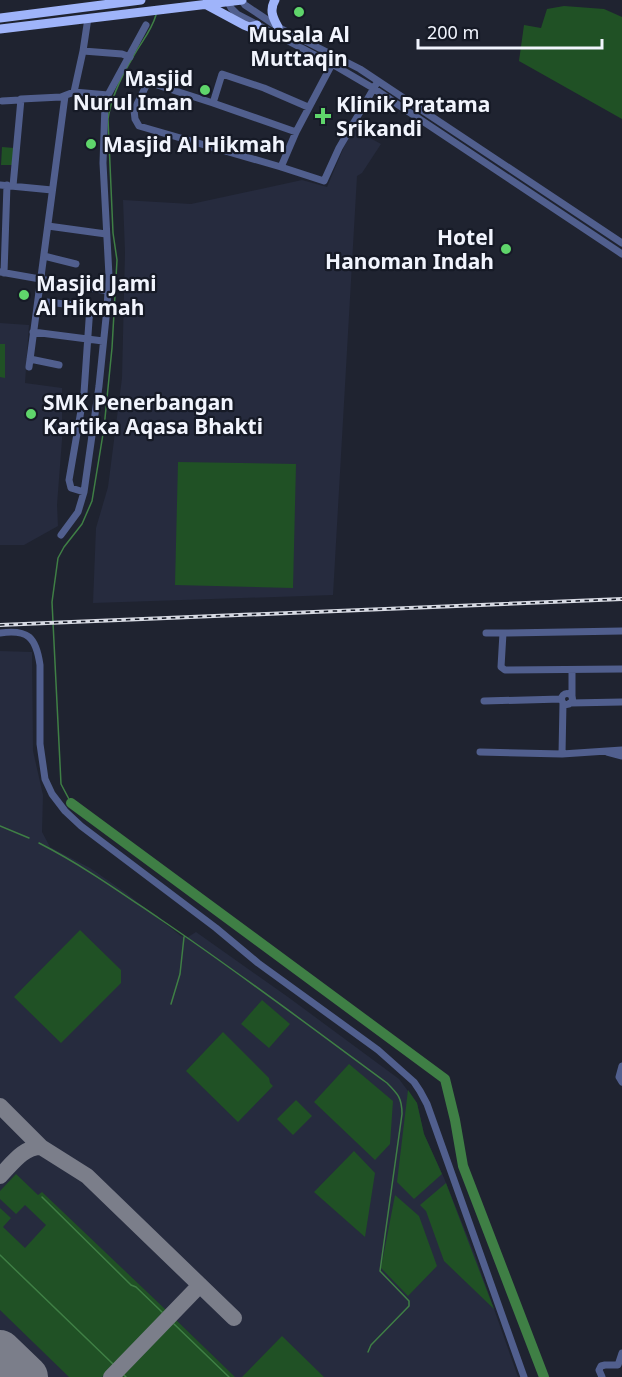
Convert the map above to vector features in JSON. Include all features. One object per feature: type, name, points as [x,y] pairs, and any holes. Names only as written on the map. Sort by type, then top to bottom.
[{"type":"highway","points":[[0,18],[81,4],[141,0]]},
{"type":"highway","points":[[0,29],[241,0]]},
{"type":"highway","points":[[275,0],[272,6],[272,17],[278,27]]},
{"type":"highway","points":[[204,3],[244,25],[249,27],[257,25]]},
{"type":"street","points":[[227,0],[234,12],[373,88],[622,254]]},
{"type":"street","points":[[241,0],[278,27],[360,69],[622,243]]},
{"type":"street","points":[[74,92],[88,18]]},
{"type":"street","points":[[61,536],[78,512],[84,492],[103,341],[109,276],[103,163],[105,112],[108,95],[147,25]]},
{"type":"street","points":[[83,51],[122,54],[130,57]]},
{"type":"street","points":[[280,167],[308,107],[332,64]]},
{"type":"street","points":[[213,103],[222,74],[264,88],[308,107]]},
{"type":"street","points":[[296,132],[153,83],[146,86],[133,115],[137,124],[142,127],[324,181],[339,148],[378,81]]},
{"type":"street","points":[[2,100],[65,96],[74,92],[108,95]]},
{"type":"street","points":[[29,367],[65,96]]},
{"type":"street","points":[[20,100],[7,185],[2,273],[108,291]]},
{"type":"street","points":[[7,185],[52,190]]},
{"type":"street","points":[[48,226],[106,234]]},
{"type":"street","points":[[44,256],[76,264]]},
{"type":"street","points":[[38,301],[91,307],[84,393],[69,480],[71,488],[84,492]]},
{"type":"street","points":[[33,332],[103,341]]},
{"type":"street","points":[[30,359],[59,365]]},
{"type":"street","points":[[486,633],[622,631]]},
{"type":"street","points":[[0,633],[22,632],[29,637],[39,655],[40,744],[45,779],[52,794],[65,811],[81,826],[216,928],[258,963],[378,1050],[414,1082],[427,1104],[524,1377]]},
{"type":"street","points":[[503,633],[501,667],[505,670],[622,669]]},
{"type":"street","points":[[562,754],[566,701],[572,671]]},
{"type":"street","points":[[484,700],[622,702]]},
{"type":"street","points":[[480,752],[562,754],[622,750]]},
{"type":"street","points":[[605,751],[622,756]]},
{"type":"street","points":[[622,1066],[619,1077],[622,1082]]},
{"type":"street","points":[[602,1377],[599,1370],[601,1366],[620,1366],[622,1353]]},
{"type":"shaded area","points":[[352,128],[381,144],[362,173],[357,176],[333,595],[93,603],[96,528],[108,487],[122,378],[125,252],[123,200],[191,204],[302,180],[327,187]]},
{"type":"shaded area","name":"SMK Penerbangan Kartika Aqasa Bhakti","points":[[0,323],[29,325],[25,383],[62,388],[58,526],[24,545],[0,545]]},
{"type":"shaded area","points":[[0,651],[32,652],[33,751],[43,795],[42,832],[50,847],[90,868],[181,936],[188,937],[196,932],[399,1079],[417,1103],[424,1134],[475,1255],[518,1377],[0,1377]]},
{"type":"green space","points":[[564,6],[604,9],[622,17],[622,119],[519,61],[524,25],[541,28],[547,9]]},
{"type":"green space","points":[[2,147],[14,148],[12,165],[1,165]]},
{"type":"green space","points":[[0,344],[5,344],[5,378],[0,377]]},
{"type":"green space","points":[[178,462],[296,464],[293,588],[175,585]]},
{"type":"green space","points":[[80,930],[121,970],[121,983],[61,1043],[14,997]]},
{"type":"green space","points":[[262,1000],[290,1024],[269,1048],[241,1024]]},
{"type":"green space","points":[[223,1032],[269,1078],[273,1086],[238,1122],[186,1071]]},
{"type":"green space","points":[[349,1064],[393,1101],[390,1144],[375,1160],[314,1102]]},
{"type":"green space","points":[[408,1090],[417,1103],[424,1134],[442,1174],[414,1199],[397,1182]]},
{"type":"green space","points":[[296,1100],[312,1116],[293,1135],[277,1119]]},
{"type":"green space","points":[[354,1151],[375,1173],[365,1237],[314,1192]]},
{"type":"green space","points":[[16,1174],[38,1195],[42,1192],[166,1310],[102,1377],[69,1377],[0,1310],[0,1208],[11,1218],[3,1227],[25,1248],[46,1225],[25,1205],[16,1214],[0,1199],[0,1191]]},
{"type":"green space","points":[[446,1183],[494,1309],[444,1261],[426,1211],[420,1205]]},
{"type":"green space","points":[[395,1195],[419,1216],[437,1266],[408,1296],[381,1268]]},
{"type":"green space","points":[[176,1320],[235,1377],[121,1377]]},
{"type":"green space","points":[[282,1336],[324,1377],[242,1377]]},
{"type":"waterway","points":[[71,803],[61,784],[52,602],[58,558],[82,524],[92,501],[104,428],[112,348],[117,260],[113,233],[109,111],[121,80],[149,32],[156,15]]},
{"type":"waterway","points":[[71,803],[445,1079],[463,1166],[544,1377]]},
{"type":"waterway","points":[[0,826],[29,838]]},
{"type":"waterway","points":[[39,843],[101,879],[189,939],[387,1083],[397,1093],[402,1114],[380,1271],[409,1301],[409,1306],[371,1345],[368,1352]]},
{"type":"waterway","points":[[171,1004],[180,974],[184,937]]},
{"type":"waterway","points":[[42,1197],[131,1285],[162,1312]]},
{"type":"waterway","points":[[0,1255],[113,1364]]},
{"type":"waterway","points":[[174,1324],[229,1377]]},
{"type":"taxiway","points":[[0,1106],[41,1147],[87,1176],[234,1318]]},
{"type":"taxiway","points":[[0,1176],[23,1153],[41,1147]]},
{"type":"taxiway","points":[[111,1377],[200,1285]]},
{"type":"runway","points":[[0,1351],[27,1377]]},
{"type":"railway","points":[[0,625],[622,599]]},
{"type":"place","name":"Musala Al Muttaqin","points":[[299,12]]},
{"type":"place","name":"Masjid Nurul Iman","points":[[205,90]]},
{"type":"place","name":"Klinik Pratama Srikandi","points":[[323,116]]},
{"type":"place","name":"Masjid Al Hikmah","points":[[91,144]]},
{"type":"place","name":"Hotel Hanoman Indah","points":[[506,249]]},
{"type":"place","name":"Masjid Jami Al Hikmah","points":[[24,295]]},
{"type":"place","name":"SMK Penerbangan Kartika Aqasa Bhakti","points":[[31,414]]}]
